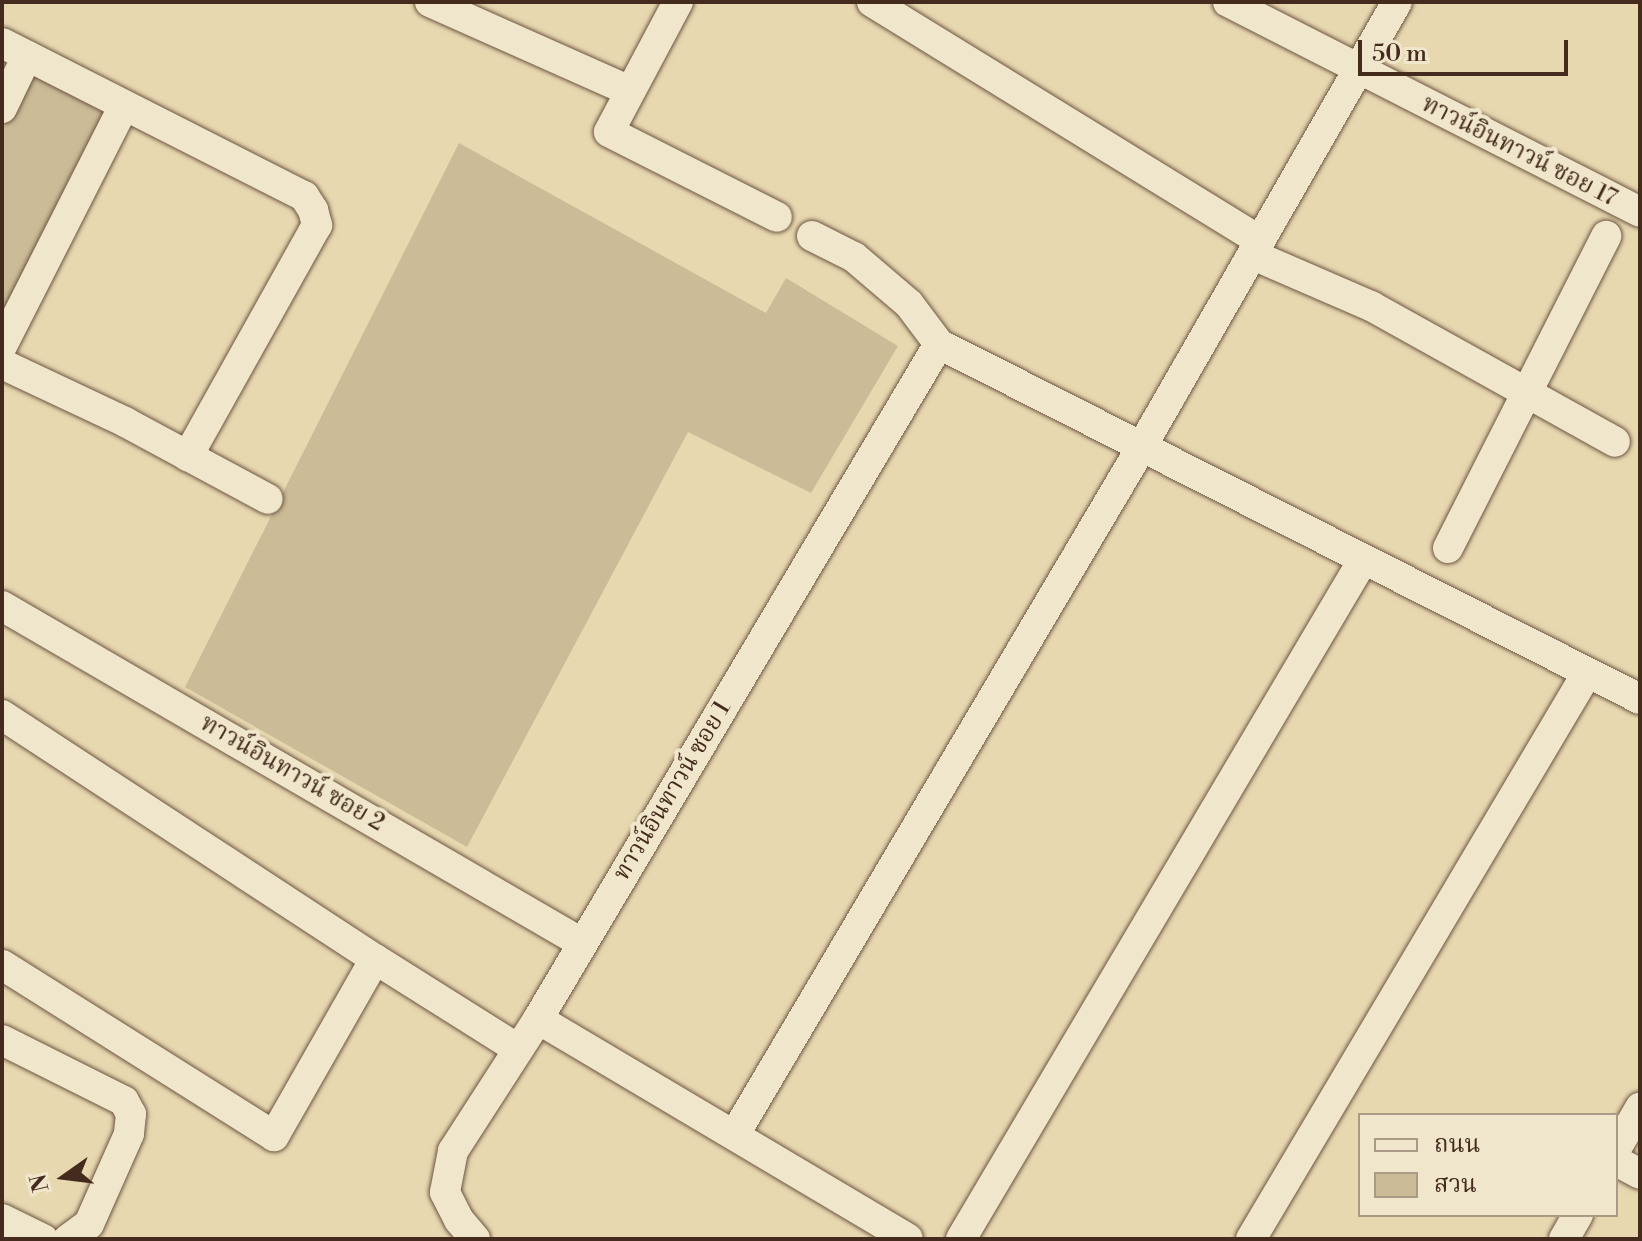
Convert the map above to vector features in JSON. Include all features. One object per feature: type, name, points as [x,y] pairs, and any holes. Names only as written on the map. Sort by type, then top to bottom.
[{"type":"street","points":[[430,2],[628,90]]},
{"type":"street","points":[[678,2],[628,90],[609,132],[777,217]]},
{"type":"street","points":[[872,2],[1256,248],[1371,306],[1615,442]]},
{"type":"street","name":"ทาวน์อินทาวน์ ซอย 17","points":[[1228,2],[1640,212]]},
{"type":"street","points":[[735,1134],[1141,448],[1397,2]]},
{"type":"street","points":[[2,108],[15,50],[304,196],[313,210],[317,225],[188,456]]},
{"type":"street","points":[[2,346],[124,106]]},
{"type":"street","points":[[812,236],[854,257],[909,304],[939,344],[990,366],[1141,448],[1640,699]]},
{"type":"street","points":[[1448,548],[1606,236]]},
{"type":"street","name":"ทาวน์อินทาวน์ ซอย 1","points":[[475,1239],[459,1220],[445,1192],[453,1151],[538,1019],[939,344]]},
{"type":"street","points":[[2,364],[125,422],[268,499]]},
{"type":"street","points":[[961,1239],[1363,560]]},
{"type":"street","name":"ทาวน์อินทาวน์ ซอย 2","points":[[2,606],[582,943]]},
{"type":"street","points":[[1251,1239],[1587,673]]},
{"type":"street","points":[[2,715],[518,1049]]},
{"type":"street","points":[[2,965],[274,1136],[375,959]]},
{"type":"street","points":[[538,1019],[908,1239]]},
{"type":"street","points":[[2,1040],[124,1101],[131,1114],[129,1134],[89,1224],[68,1239]]},
{"type":"street","points":[[1618,1146],[1640,1108]]},
{"type":"street","points":[[1618,1162],[1640,1174]]},
{"type":"street","points":[[1564,1239],[1577,1217]]},
{"type":"street","points":[[2,1219],[43,1239]]},
{"type":"green space","points":[[35,66],[114,106],[2,320],[2,131]]},
{"type":"green space","points":[[459,143],[766,313],[786,278],[898,346],[811,493],[688,432],[467,847],[185,687]]}]
